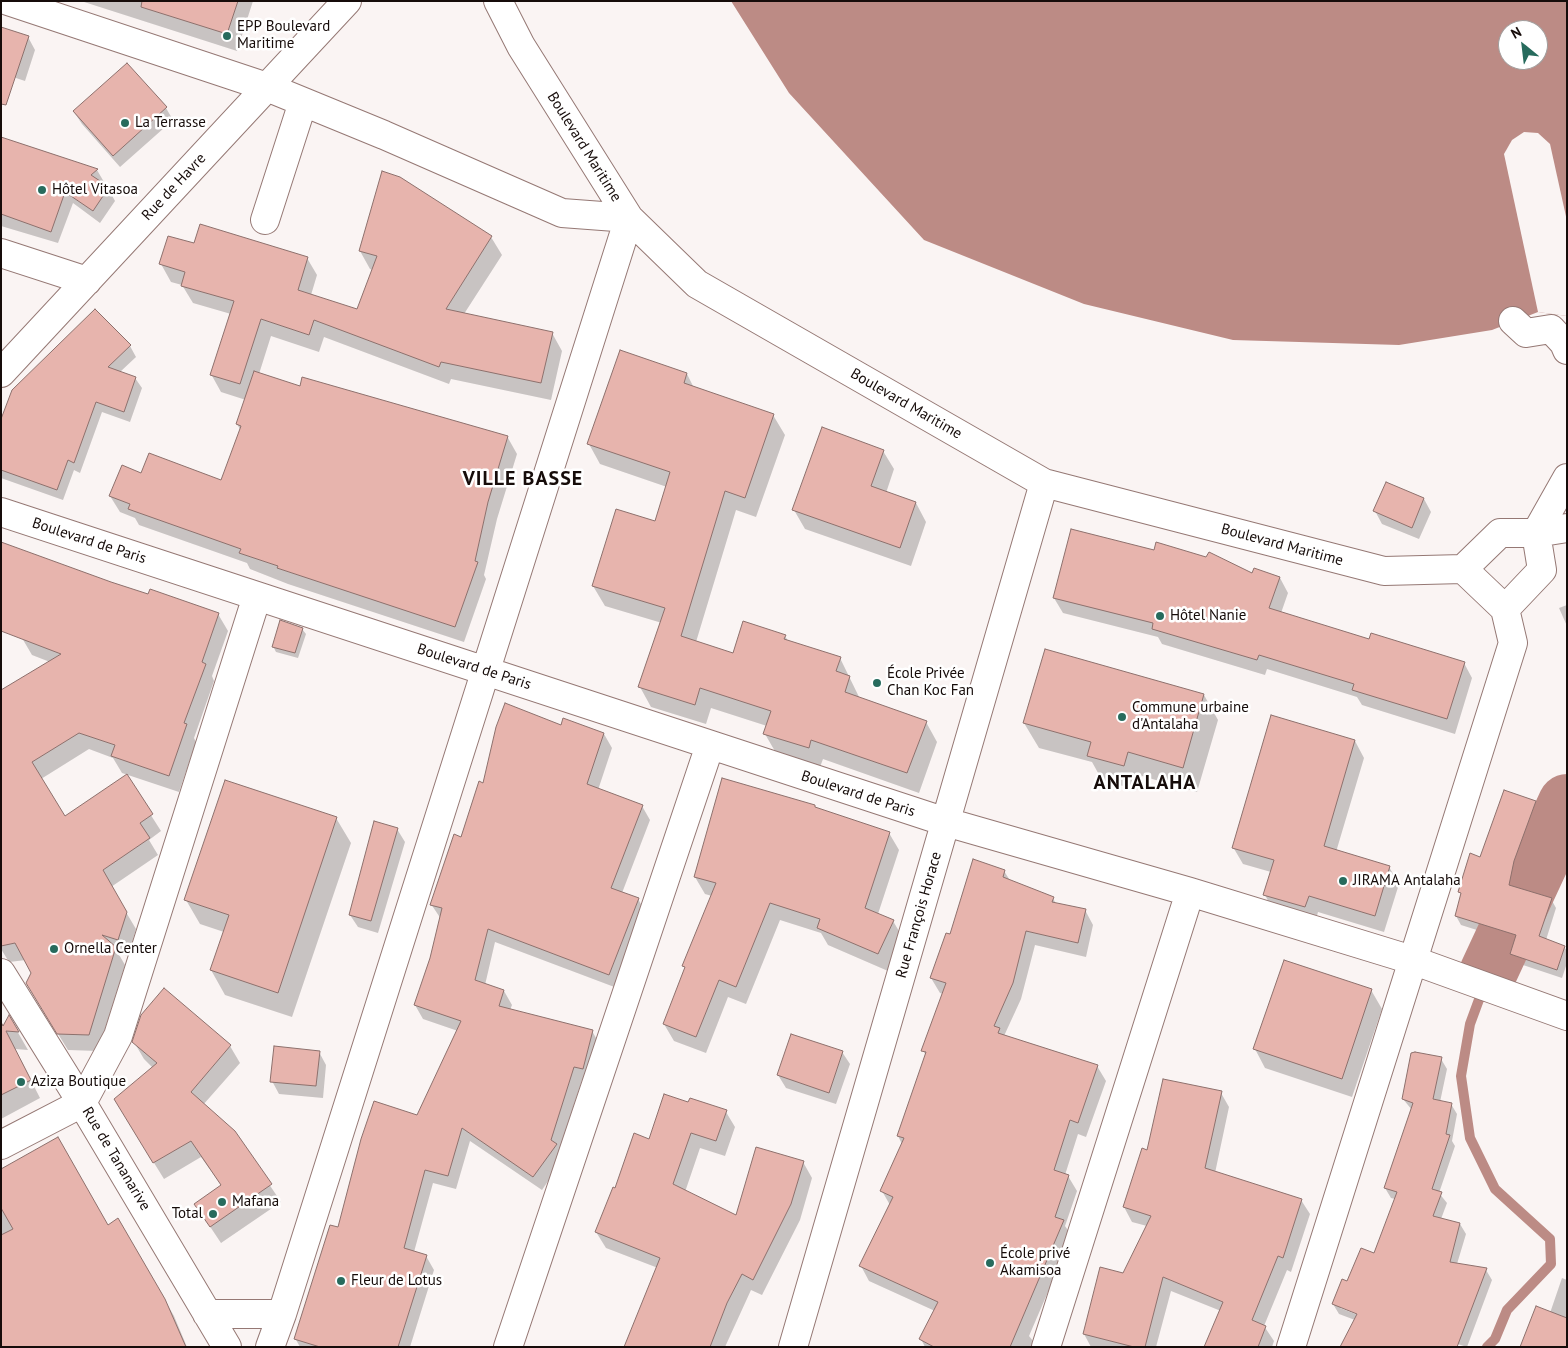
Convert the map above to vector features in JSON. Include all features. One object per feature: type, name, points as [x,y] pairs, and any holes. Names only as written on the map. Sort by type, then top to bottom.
[{"type":"street","points":[[8,1],[266,87],[384,135],[562,213],[629,218],[272,1346],[270,1347]]},
{"type":"street","name":"Rue de Havre","points":[[1,372],[347,1]]},
{"type":"street","name":"Boulevard Maritime","points":[[498,1],[520,46],[629,218],[697,284],[1044,483],[1384,571],[1463,570]]},
{"type":"street","points":[[264,220],[303,102]]},
{"type":"street","points":[[1,253],[87,281]]},
{"type":"street","points":[[1513,321],[1526,333],[1551,329],[1564,343],[1567,350]]},
{"type":"street","points":[[1505,609],[1542,570],[1536,534],[1567,478]]},
{"type":"street","name":"Rue François Horace","points":[[793,1347],[1044,483]]},
{"type":"street","name":"Boulevard de Paris","points":[[1,512],[946,822],[1190,892],[1412,960],[1567,1016]]},
{"type":"street","points":[[1291,1347],[1513,643],[1505,609],[1463,570],[1500,533],[1536,534],[1567,528]]},
{"type":"street","points":[[1,1144],[82,1103],[118,1036],[257,596]]},
{"type":"street","points":[[508,1347],[710,746]]},
{"type":"street","points":[[1046,1347],[1190,892]]},
{"type":"street","name":"Rue de Tananarive","points":[[1,973],[82,1103],[227,1347]]},
{"type":"street","points":[[207,1314],[282,1314]]},
{"type":"shaded area","points":[[731,1],[1567,1],[1567,316],[1538,312],[1492,330],[1399,345],[1233,340],[1084,304],[924,240],[789,93]]},
{"type":"pier","points":[[1524,132],[1538,133],[1550,144],[1567,221],[1567,316],[1538,312],[1504,154],[1512,140]]},
{"type":"building","points":[[142,1],[238,1],[227,34],[141,7]]},
{"type":"building","points":[[1,27],[29,36],[6,105],[1,104]]},
{"type":"building","points":[[127,63],[167,107],[113,156],[73,111]]},
{"type":"building","points":[[1,137],[98,169],[91,175],[109,187],[93,211],[65,192],[51,232],[1,214]]},
{"type":"building","points":[[382,171],[400,177],[492,236],[446,309],[553,332],[541,383],[441,362],[439,367],[314,320],[309,335],[261,319],[240,384],[210,375],[234,301],[181,286],[185,272],[159,264],[168,236],[194,243],[200,224],[308,257],[298,290],[357,309],[377,256],[359,251]]},
{"type":"building","points":[[95,309],[131,345],[108,367],[136,377],[124,412],[96,402],[74,463],[68,460],[57,490],[1,470],[1,419],[12,390]]},
{"type":"building","points":[[620,350],[687,373],[684,383],[774,414],[745,498],[725,491],[681,636],[733,653],[743,621],[786,635],[784,639],[841,657],[836,671],[850,676],[845,692],[927,721],[907,773],[811,740],[809,748],[763,734],[771,711],[700,688],[695,705],[638,687],[665,608],[592,586],[616,509],[655,521],[670,472],[587,444]]},
{"type":"building","points":[[254,371],[300,386],[302,377],[508,436],[488,502],[475,561],[478,562],[455,627],[277,568],[278,566],[239,553],[241,549],[128,509],[130,504],[109,496],[122,465],[141,473],[149,453],[221,480],[241,426],[236,424]]},
{"type":"building","points":[[822,427],[884,450],[871,486],[916,502],[900,548],[792,510]]},
{"type":"building","points":[[1386,482],[1424,498],[1412,528],[1373,511]]},
{"type":"building","points":[[1071,529],[1154,550],[1156,542],[1206,557],[1209,552],[1252,573],[1254,568],[1280,577],[1269,608],[1369,639],[1371,633],[1465,662],[1447,719],[1352,690],[1354,684],[1259,655],[1257,660],[1152,629],[1153,623],[1053,598]]},
{"type":"building","points":[[1,542],[111,582],[148,594],[150,589],[219,613],[202,662],[206,664],[184,723],[187,724],[169,776],[111,756],[115,745],[79,733],[32,762],[65,816],[127,774],[153,814],[140,823],[150,838],[103,870],[127,912],[118,940],[102,935],[116,947],[89,1035],[57,1034],[26,983],[31,973],[15,943],[1,946],[1,690],[61,654],[1,631]]},
{"type":"building","points":[[280,620],[303,628],[295,653],[272,647]]},
{"type":"building","points":[[1045,649],[1204,694],[1183,768],[1128,752],[1124,766],[1087,756],[1091,742],[1023,723]]},
{"type":"building","points":[[505,703],[561,725],[563,718],[604,733],[587,784],[643,805],[611,888],[639,898],[609,975],[488,929],[475,980],[504,990],[499,1006],[593,1030],[583,1069],[574,1067],[551,1140],[557,1144],[533,1177],[462,1128],[448,1176],[425,1170],[404,1248],[427,1255],[398,1347],[320,1347],[294,1339],[330,1225],[338,1227],[361,1139],[374,1101],[417,1115],[461,1021],[414,1005],[430,958],[442,908],[430,905],[454,834],[461,837],[479,781],[483,783],[496,727]]},
{"type":"building","points":[[1271,715],[1355,740],[1324,846],[1390,866],[1375,916],[1309,896],[1305,907],[1263,895],[1274,860],[1232,848]]},
{"type":"building","points":[[722,778],[815,805],[815,807],[890,832],[865,908],[894,920],[878,954],[817,928],[820,919],[770,903],[736,987],[719,980],[696,1037],[663,1024],[685,967],[682,966],[716,883],[694,877]]},
{"type":"building","points":[[225,780],[337,817],[278,993],[210,970],[229,915],[184,900]]},
{"type":"building","points":[[1504,790],[1536,801],[1514,861],[1509,885],[1552,898],[1539,936],[1565,946],[1557,970],[1510,954],[1516,935],[1455,916],[1461,893],[1458,892],[1470,853],[1480,857]]},
{"type":"building","points":[[374,821],[398,828],[371,921],[349,915]]},
{"type":"building","points":[[973,859],[1005,870],[1003,877],[1054,897],[1052,902],[1086,909],[1078,943],[1026,931],[1013,983],[994,1026],[1000,1028],[998,1033],[1098,1065],[1078,1123],[1070,1120],[1054,1170],[1069,1175],[1055,1217],[1064,1220],[1010,1347],[934,1347],[919,1339],[938,1302],[859,1266],[893,1197],[880,1191],[904,1138],[897,1136],[926,1052],[921,1051],[946,983],[930,978],[946,933],[950,934]]},
{"type":"building","points":[[1284,960],[1372,989],[1342,1079],[1253,1049]]},
{"type":"building","points":[[164,988],[231,1045],[191,1092],[235,1131],[272,1184],[210,1227],[194,1204],[221,1185],[191,1141],[153,1163],[114,1099],[157,1063],[132,1042],[141,1015]]},
{"type":"building","points":[[9,1015],[19,1032],[6,1031],[31,1080],[1,1095],[1,1022],[3,1026]]},
{"type":"building","points":[[791,1034],[843,1051],[829,1093],[777,1075]]},
{"type":"building","points":[[274,1046],[320,1051],[316,1086],[270,1082]]},
{"type":"building","points":[[1415,1052],[1442,1057],[1433,1099],[1452,1103],[1446,1134],[1450,1135],[1432,1189],[1442,1192],[1433,1216],[1460,1223],[1450,1262],[1487,1268],[1457,1347],[1340,1347],[1357,1314],[1332,1304],[1342,1279],[1347,1281],[1361,1248],[1374,1253],[1397,1192],[1384,1188],[1413,1103],[1402,1099],[1411,1053]]},
{"type":"building","points":[[1163,1079],[1222,1091],[1205,1168],[1302,1199],[1283,1258],[1278,1256],[1252,1320],[1266,1326],[1258,1347],[1204,1347],[1223,1302],[1163,1277],[1145,1347],[1134,1347],[1083,1334],[1100,1267],[1123,1273],[1151,1216],[1123,1207],[1142,1148],[1147,1150]]},
{"type":"building","points":[[664,1094],[688,1102],[690,1098],[727,1110],[716,1141],[691,1133],[673,1184],[736,1215],[756,1147],[804,1161],[791,1204],[753,1280],[742,1274],[727,1303],[710,1347],[624,1347],[660,1258],[595,1232],[613,1187],[615,1188],[634,1133],[649,1139]]},
{"type":"building","points":[[58,1137],[108,1225],[118,1218],[165,1299],[186,1347],[1,1347],[1,1235],[13,1229],[1,1208],[1,1169]]},
{"type":"building","points":[[1536,1306],[1567,1318],[1567,1347],[1520,1347]]},
{"type":"waterway","points":[[1488,973],[1567,803]]},
{"type":"waterway","points":[[1484,986],[1470,1024],[1461,1076],[1470,1138],[1495,1189],[1550,1239],[1551,1264],[1507,1310],[1495,1339],[1487,1347]]},
{"type":"place","name":"EPP Boulevard Maritime","points":[[227,36]]},
{"type":"place","name":"La Terrasse","points":[[125,123]]},
{"type":"place","name":"Hôtel Vitasoa","points":[[42,190]]},
{"type":"place","name":"Hôtel Nanie","points":[[1160,616]]},
{"type":"place","name":"École Privée Chan Koc Fan","points":[[877,683]]},
{"type":"place","name":"Commune urbaine d'Antalaha","points":[[1122,717]]},
{"type":"place","name":"JIRAMA Antalaha","points":[[1343,881]]},
{"type":"place","name":"Ornella Center","points":[[54,949]]},
{"type":"place","name":"Aziza Boutique","points":[[21,1082]]},
{"type":"place","name":"Mafana","points":[[222,1202]]},
{"type":"place","name":"Total","points":[[213,1214]]},
{"type":"place","name":"École privé Akamisoa","points":[[990,1263]]},
{"type":"place","name":"Fleur de Lotus","points":[[341,1281]]},
{"type":"district","name":"VILLE BASSE","points":[[523,479]]},
{"type":"district","name":"ANTALAHA","points":[[1145,783]]}]
